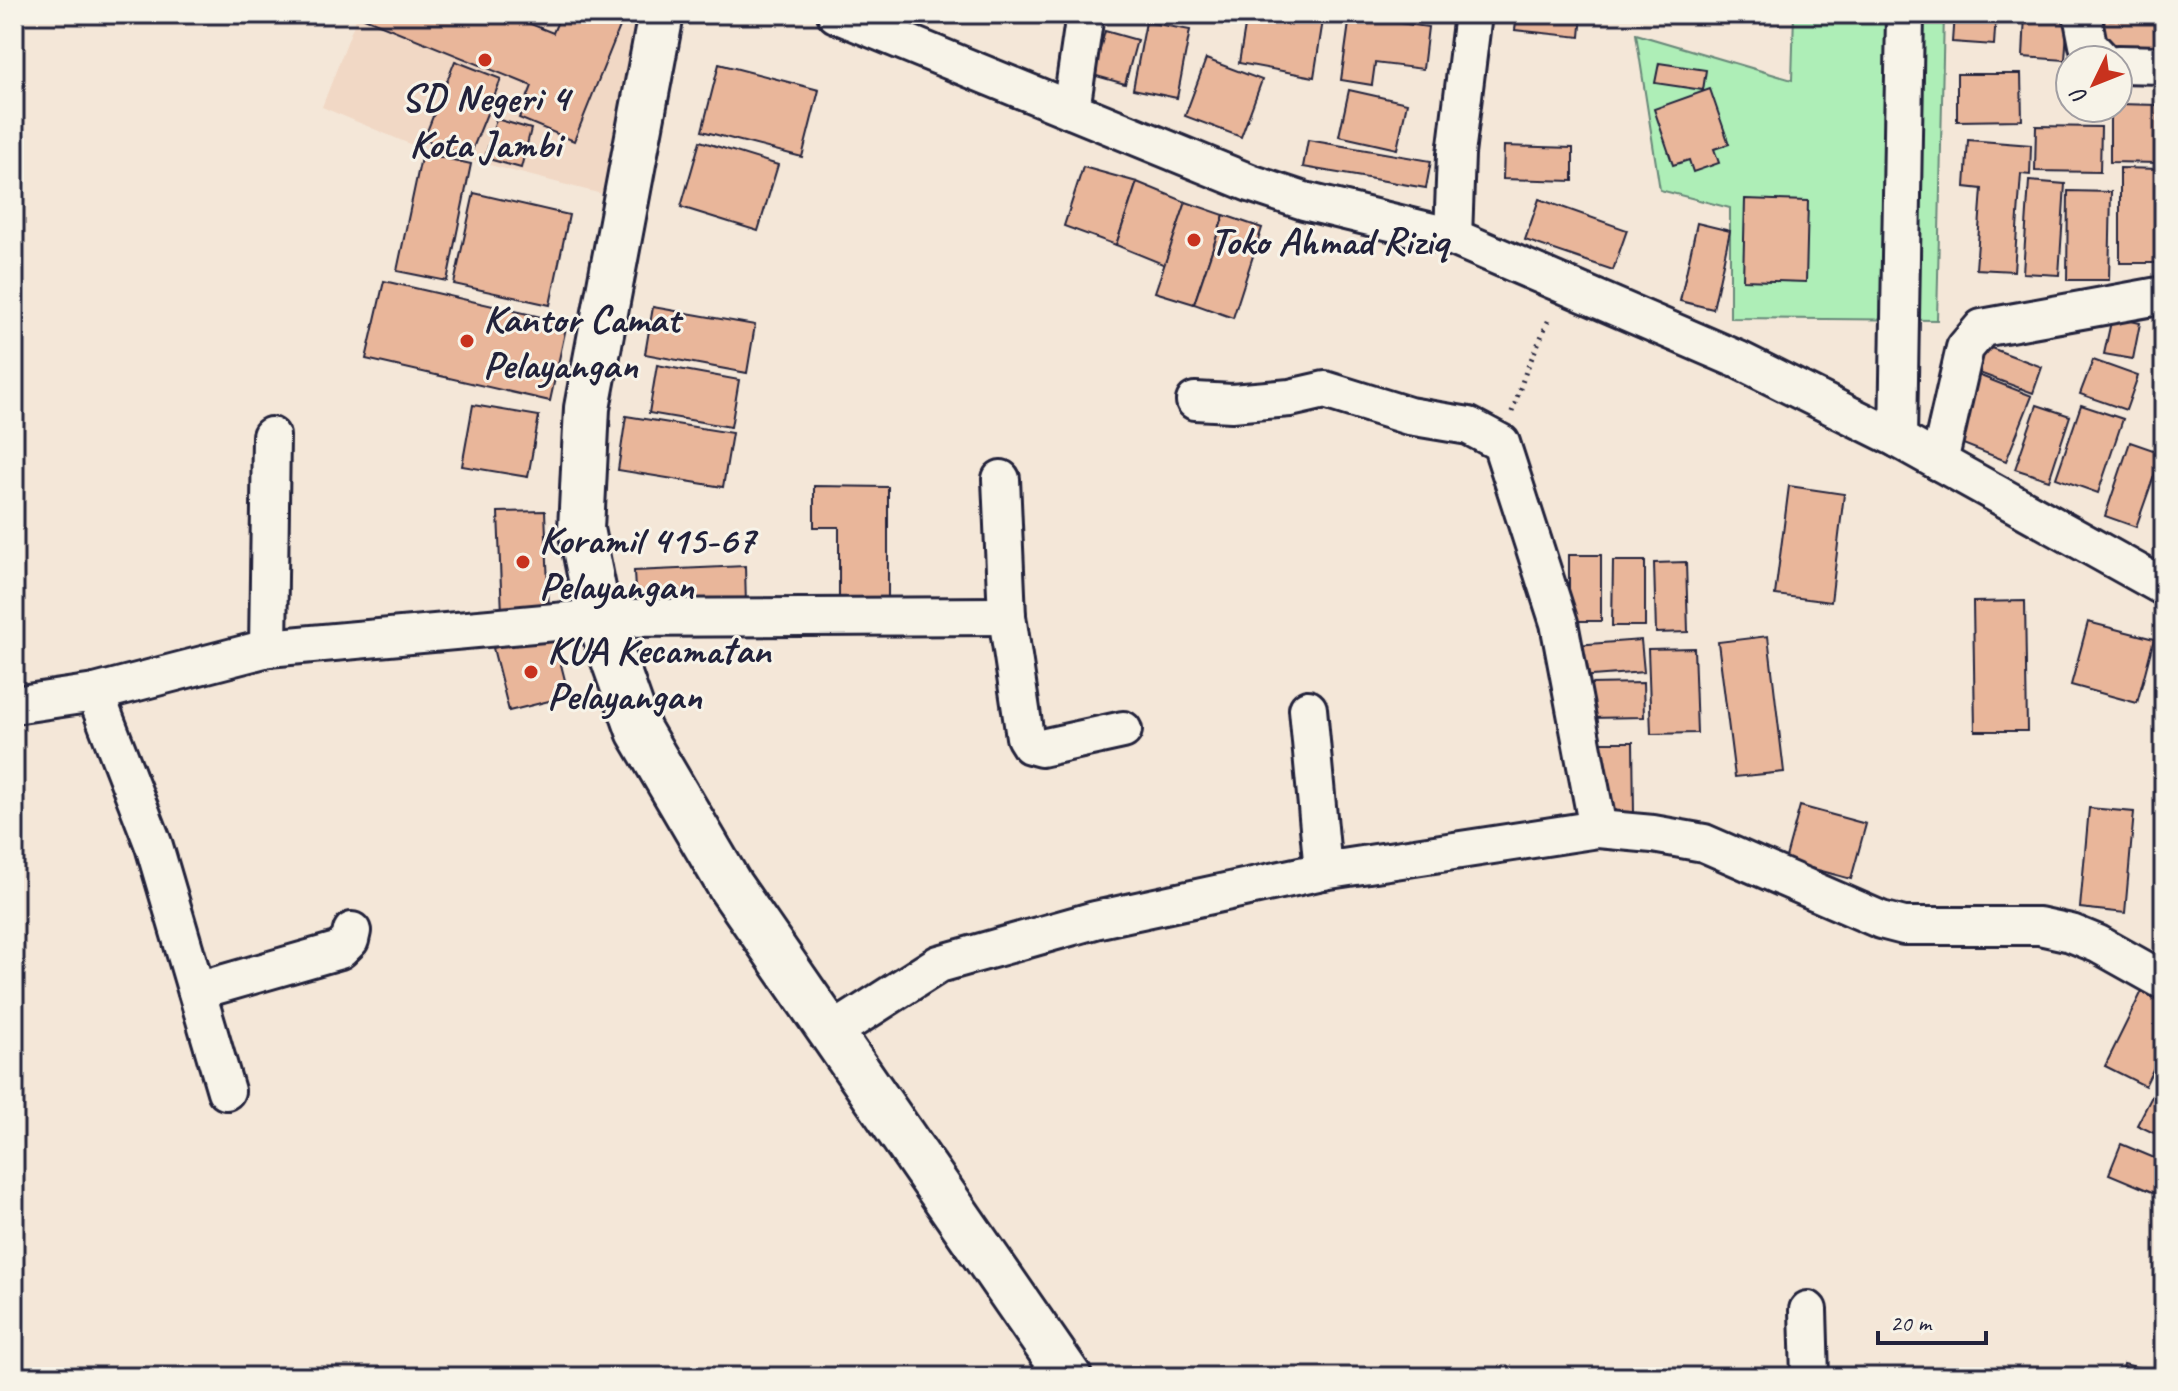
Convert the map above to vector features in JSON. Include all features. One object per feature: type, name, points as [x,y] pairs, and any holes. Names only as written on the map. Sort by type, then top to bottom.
[{"type":"main road","points":[[661,14],[587,408],[581,529],[599,618],[639,731],[730,886],[1069,1377]]},
{"type":"street","points":[[836,14],[1250,183],[1304,201],[1453,237],[1739,360],[1898,439],[2164,587]]},
{"type":"street","points":[[1071,110],[1085,14]]},
{"type":"street","points":[[1453,237],[1456,154],[1473,14]]},
{"type":"street","points":[[1898,439],[1905,14]]},
{"type":"street","points":[[2082,14],[2088,44]]},
{"type":"street","points":[[2134,64],[2164,65]]},
{"type":"street","points":[[1939,462],[1965,348],[1982,328],[2164,295]]},
{"type":"street","points":[[1195,401],[1232,403],[1290,398],[1325,390],[1409,416],[1469,426],[1501,443],[1559,623],[1598,829]]},
{"type":"street","points":[[268,648],[271,436]]},
{"type":"street","points":[[1001,479],[1007,616],[1025,737],[1030,745],[1041,748],[1123,730]]},
{"type":"street","points":[[14,705],[95,693],[268,648],[599,618],[1007,616]]},
{"type":"street","points":[[95,693],[154,846],[226,1091]]},
{"type":"street","points":[[1308,709],[1323,871]]},
{"type":"street","points":[[831,1033],[939,964],[1095,920],[1323,871],[1598,829],[1704,843],[1881,920],[1904,926],[2039,926],[2071,933],[2098,944],[2164,981]]},
{"type":"street","points":[[197,991],[340,950],[350,940],[352,931]]},
{"type":"street","points":[[1808,1310],[1810,1377]]},
{"type":"path","points":[[1501,443],[1526,371],[1564,286]]},
{"type":"shaded area","name":"SD Negeri 4 Kota Jambi","points":[[358,14],[639,14],[602,194],[412,145],[322,107]]},
{"type":"green space","points":[[1794,14],[1944,14],[1937,320],[1730,318],[1730,208],[1660,190],[1636,34],[1792,80]]},
{"type":"building","points":[[366,14],[506,14],[553,33],[561,14],[625,14],[574,141],[519,118],[532,86],[364,18]]},
{"type":"building","points":[[1105,14],[1137,14],[1137,21],[1105,18]]},
{"type":"building","points":[[1247,14],[1324,14],[1314,77],[1239,63]]},
{"type":"building","points":[[1401,14],[1451,14],[1449,22]]},
{"type":"building","points":[[1517,14],[1582,14],[1580,37],[1515,30]]},
{"type":"building","points":[[1844,14],[1883,14],[1868,19]]},
{"type":"building","points":[[1954,14],[1996,14],[1994,45],[1952,42]]},
{"type":"building","points":[[2025,14],[2068,14],[2066,44],[2054,44],[2054,59],[2023,57]]},
{"type":"building","points":[[1350,16],[1428,27],[1423,69],[1375,63],[1372,85],[1341,80]]},
{"type":"building","points":[[2154,18],[2156,52],[2134,53],[2134,44],[2099,44],[2098,20]]},
{"type":"building","points":[[1146,22],[1190,30],[1177,98],[1133,89]]},
{"type":"building","points":[[1105,31],[1137,40],[1125,84],[1093,75]]},
{"type":"building","points":[[1206,59],[1262,80],[1241,137],[1185,116]]},
{"type":"building","points":[[455,61],[501,79],[469,158],[424,139]]},
{"type":"building","points":[[1659,63],[1706,70],[1703,90],[1655,83]]},
{"type":"building","points":[[719,64],[819,90],[802,157],[702,131]]},
{"type":"building","points":[[1957,74],[2021,74],[2022,120],[1957,121]]},
{"type":"building","points":[[1710,89],[1729,144],[1714,149],[1719,163],[1693,172],[1689,160],[1673,165],[1654,109]]},
{"type":"building","points":[[1349,90],[1407,103],[1397,149],[1339,136]]},
{"type":"building","points":[[2134,104],[2158,105],[2158,163],[2110,162],[2110,124],[2134,124]]},
{"type":"building","points":[[496,119],[531,129],[521,168],[485,158]]},
{"type":"building","points":[[2036,126],[2101,127],[2100,172],[2035,171]]},
{"type":"building","points":[[1308,140],[1431,161],[1426,188],[1303,167]]},
{"type":"building","points":[[1968,140],[2031,145],[2030,175],[2021,174],[2014,271],[1976,269],[1982,189],[1965,187]]},
{"type":"building","points":[[700,141],[778,165],[758,231],[681,207]]},
{"type":"building","points":[[1504,146],[1573,148],[1573,181],[1503,179]]},
{"type":"building","points":[[422,153],[471,164],[447,281],[397,271]]},
{"type":"building","points":[[1083,167],[1137,182],[1116,245],[1064,226]]},
{"type":"building","points":[[2120,168],[2161,169],[2160,263],[2120,263]]},
{"type":"building","points":[[2029,181],[2065,184],[2059,275],[2023,273]]},
{"type":"building","points":[[1137,182],[1186,202],[1165,265],[1116,245]]},
{"type":"building","points":[[2068,191],[2111,192],[2109,280],[2067,280]]},
{"type":"building","points":[[474,193],[569,215],[550,305],[454,284]]},
{"type":"building","points":[[1539,199],[1627,230],[1613,270],[1525,240]]},
{"type":"building","points":[[1745,199],[1808,201],[1806,282],[1743,280]]},
{"type":"building","name":"Toko Ahmad Riziq","points":[[1186,202],[1224,215],[1194,304],[1155,292]]},
{"type":"building","points":[[1224,215],[1262,228],[1233,318],[1194,304]]},
{"type":"building","points":[[1697,223],[1730,231],[1713,309],[1680,301]]},
{"type":"building","name":"Kantor Camat Pelayangan","points":[[384,281],[567,323],[550,401],[366,359]]},
{"type":"building","points":[[653,307],[755,325],[747,373],[645,354]]},
{"type":"building","points":[[2112,317],[2140,323],[2133,359],[2104,354]]},
{"type":"building","points":[[1983,345],[2042,367],[2033,393],[1974,371]]},
{"type":"building","points":[[2093,360],[2138,376],[2126,410],[2080,394]]},
{"type":"building","points":[[657,365],[739,380],[731,427],[649,413]]},
{"type":"building","points":[[1973,373],[2032,396],[2006,461],[1948,438]]},
{"type":"building","points":[[473,405],[539,416],[528,477],[462,466]]},
{"type":"building","points":[[2037,405],[2070,416],[2049,480],[2015,469]]},
{"type":"building","points":[[2081,405],[2123,419],[2098,493],[2056,478]]},
{"type":"building","points":[[626,416],[732,433],[723,487],[618,470]]},
{"type":"building","points":[[2130,442],[2162,453],[2136,527],[2105,516]]},
{"type":"building","points":[[814,486],[888,487],[888,599],[839,599],[839,527],[814,527]]},
{"type":"building","points":[[1789,486],[1844,494],[1831,602],[1775,595]]},
{"type":"building","name":"Koramil 415-67 Pelayangan","points":[[545,511],[549,612],[502,614],[498,512]]},
{"type":"building","points":[[1569,555],[1601,555],[1601,621],[1569,621]]},
{"type":"building","points":[[1613,561],[1645,561],[1645,626],[1612,626]]},
{"type":"building","points":[[1686,562],[1688,632],[1656,633],[1654,563]]},
{"type":"building","points":[[745,566],[746,606],[636,611],[634,571]]},
{"type":"building","points":[[2025,601],[2027,731],[1975,731],[1973,602]]},
{"type":"building","points":[[2088,622],[2154,639],[2137,703],[2071,685]]},
{"type":"building","name":"KUA Kecamatan Pelayangan","points":[[553,633],[569,696],[509,711],[493,648]]},
{"type":"building","points":[[1768,636],[1784,772],[1735,777],[1718,642]]},
{"type":"building","points":[[1641,640],[1644,672],[1579,677],[1576,645]]},
{"type":"building","points":[[1694,648],[1697,733],[1651,734],[1648,649]]},
{"type":"building","points":[[1643,683],[1644,717],[1590,718],[1589,684]]},
{"type":"building","points":[[1600,742],[1633,742],[1634,813],[1601,812]]},
{"type":"building","points":[[1800,806],[1866,824],[1851,879],[1785,861]]},
{"type":"building","points":[[2089,808],[2134,812],[2125,913],[2080,908]]},
{"type":"building","points":[[2144,987],[2164,997],[2164,1047],[2145,1086],[2105,1066]]},
{"type":"building","points":[[2164,1078],[2164,1138],[2137,1125]]},
{"type":"building","points":[[2121,1144],[2164,1162],[2164,1197],[2109,1174]]},
{"type":"building","points":[[2124,1364],[2164,1374],[2164,1377],[2121,1377]]},
{"type":"place","name":"SD Negeri 4 Kota Jambi","points":[[485,60]]},
{"type":"place","name":"Toko Ahmad Riziq","points":[[1194,240]]},
{"type":"place","name":"Kantor Camat Pelayangan","points":[[467,341]]},
{"type":"place","name":"Koramil 415-67 Pelayangan","points":[[523,562]]},
{"type":"place","name":"KUA Kecamatan Pelayangan","points":[[531,672]]}]
